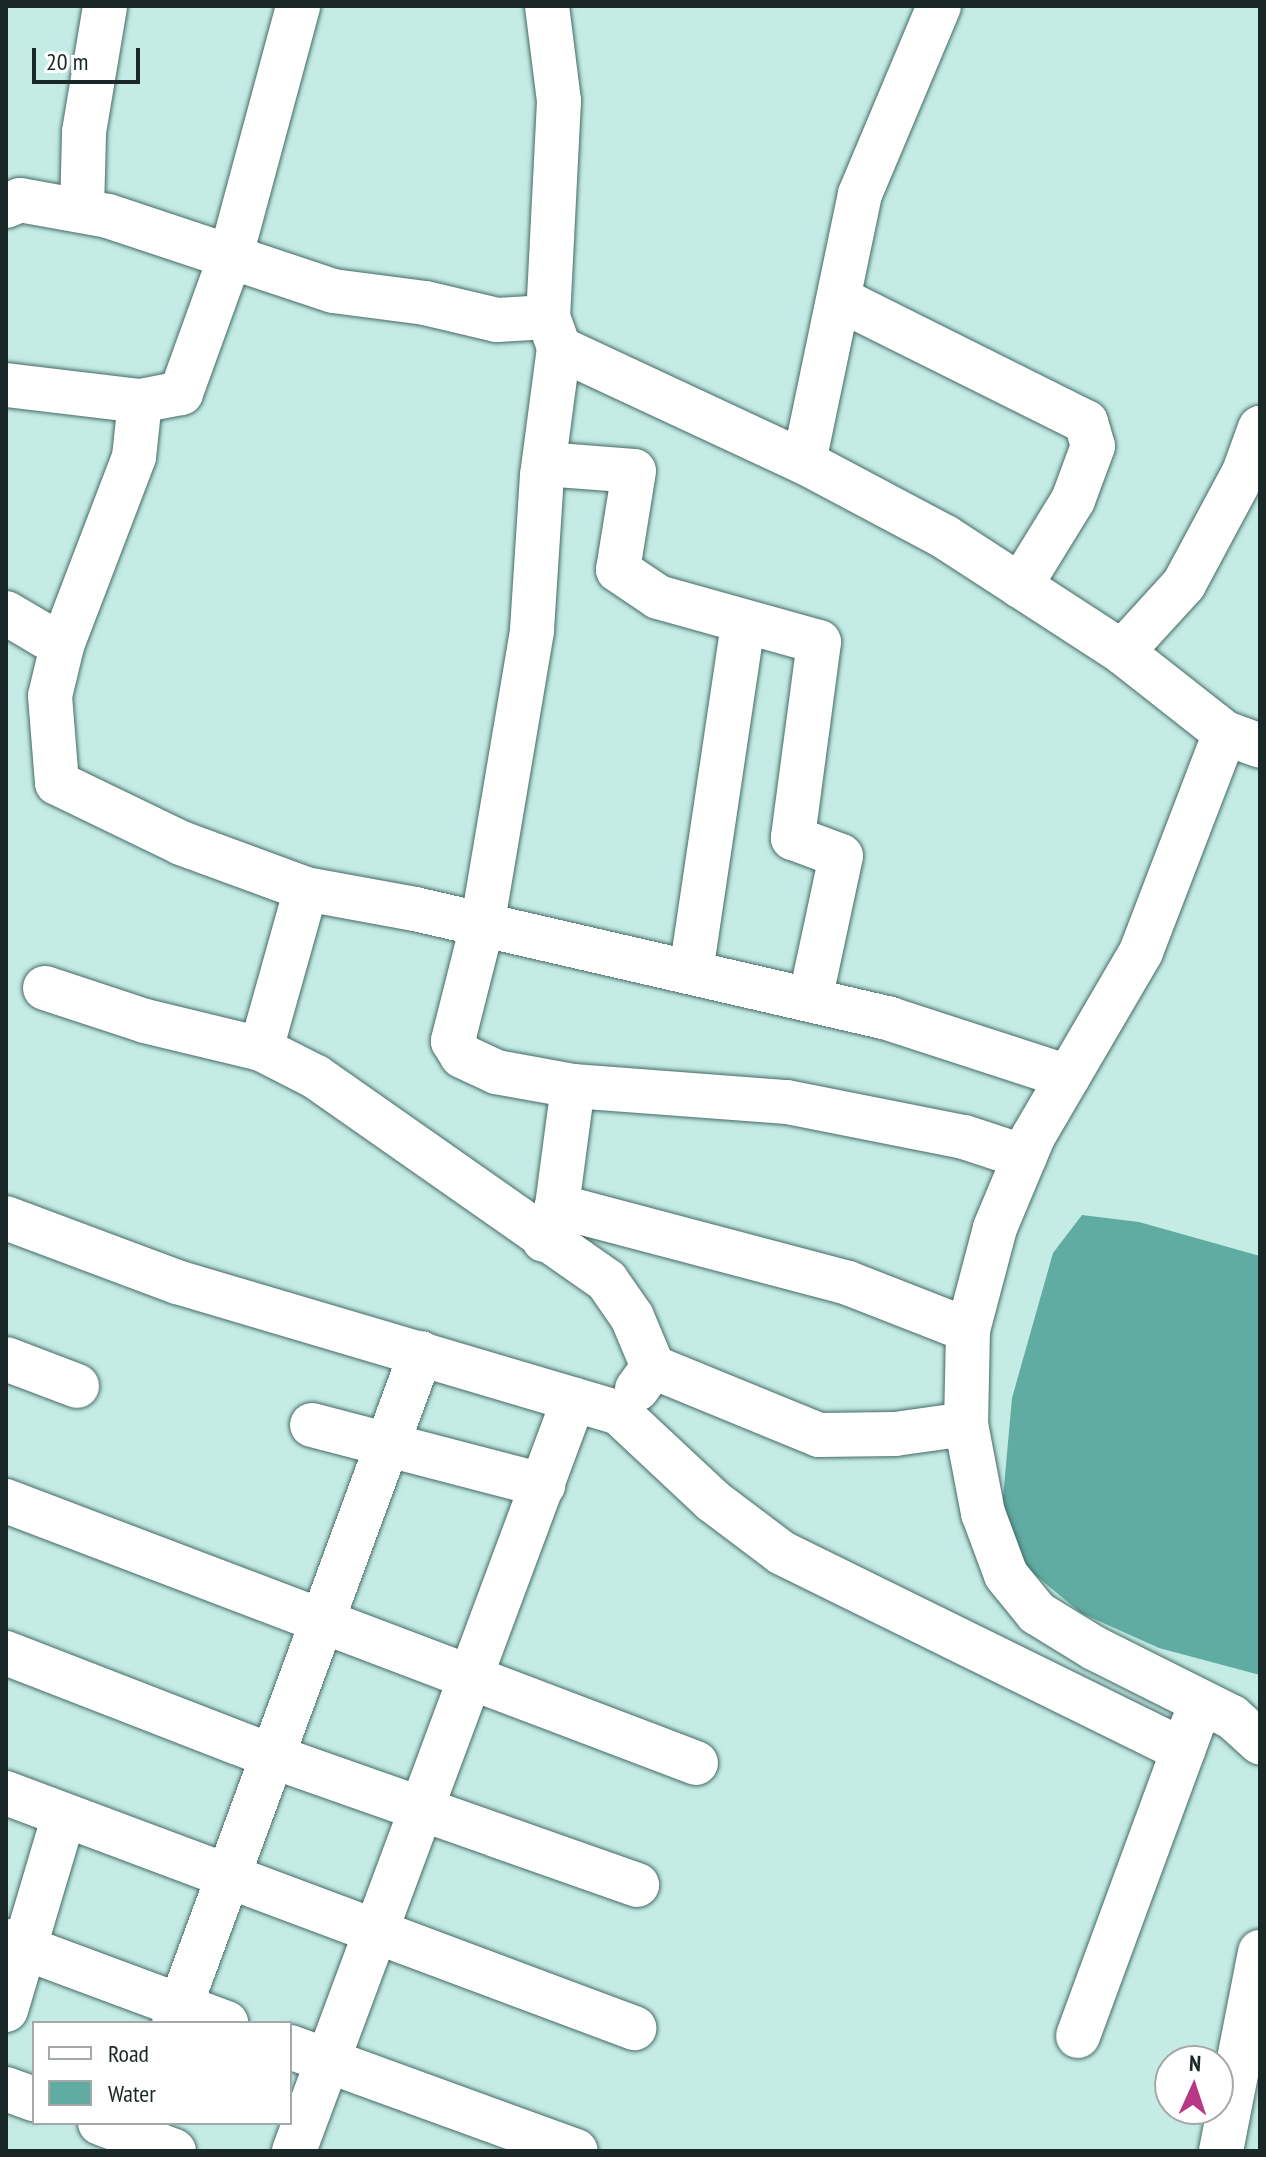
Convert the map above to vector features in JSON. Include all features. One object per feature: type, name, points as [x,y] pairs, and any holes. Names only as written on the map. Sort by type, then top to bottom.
[{"type":"street","points":[[82,211],[84,132],[105,6]]},
{"type":"street","points":[[6,385],[140,401],[181,393],[231,255],[298,6]]},
{"type":"street","points":[[547,6],[559,101],[553,333],[532,631],[482,926],[453,1041],[462,1056],[496,1072],[573,1086],[787,1102],[964,1137],[1025,1157]]},
{"type":"street","points":[[804,462],[860,194],[939,6]]},
{"type":"street","points":[[6,206],[20,200],[82,211],[231,255],[333,291],[425,303],[553,333],[945,537],[1122,652],[1242,739],[1141,952],[1025,1157],[995,1228],[968,1330],[966,1424],[983,1513],[1006,1575],[1037,1613],[1232,1717],[1260,1742]]},
{"type":"street","points":[[839,299],[1086,422],[1093,446],[1073,500],[1020,586]]},
{"type":"street","points":[[140,401],[134,457],[62,646],[50,696],[57,783],[181,843],[306,889],[691,972],[890,1019],[1068,1077]]},
{"type":"street","points":[[1122,652],[1184,584],[1244,472],[1260,428]]},
{"type":"street","points":[[544,464],[634,471],[618,570],[658,597],[743,624],[819,642],[793,838],[841,856],[810,1000]]},
{"type":"street","points":[[6,613],[62,646]]},
{"type":"street","points":[[691,972],[743,624]]},
{"type":"street","points":[[261,1049],[306,889]]},
{"type":"street","points":[[45,988],[145,1021],[261,1049],[316,1077],[551,1223],[607,1281],[632,1317],[653,1367],[819,1435],[895,1434],[966,1424]]},
{"type":"street","points":[[551,1223],[573,1086]]},
{"type":"street","points":[[6,1218],[177,1282],[619,1413],[703,1492],[782,1553],[1183,1750]]},
{"type":"street","points":[[551,1223],[848,1283],[968,1330]]},
{"type":"street","points":[[177,2014],[421,1353]]},
{"type":"street","points":[[6,1359],[77,1386]]},
{"type":"street","points":[[619,1413],[653,1367]]},
{"type":"street","points":[[294,2151],[309,2054],[375,1935],[574,1399]]},
{"type":"street","points":[[312,1425],[386,1448],[543,1485]]},
{"type":"street","points":[[6,1501],[469,1681],[696,1763]]},
{"type":"street","points":[[6,1653],[274,1757],[637,1885]]},
{"type":"street","points":[[1078,2036],[1201,1702]]},
{"type":"street","points":[[6,1793],[375,1935],[634,2028]]},
{"type":"street","points":[[6,2010],[16,1945],[64,1816]]},
{"type":"street","points":[[16,1945],[177,2014],[215,2021]]},
{"type":"street","points":[[1221,2151],[1260,1952]]},
{"type":"street","points":[[309,2054],[576,2151]]},
{"type":"street","points":[[6,2089],[32,2098]]},
{"type":"street","points":[[123,2133],[174,2151]]},
{"type":"water","points":[[1082,1215],[1139,1222],[1260,1256],[1260,1675],[1159,1648],[1081,1613],[1028,1569],[1002,1509],[1012,1398],[1053,1253]]}]
